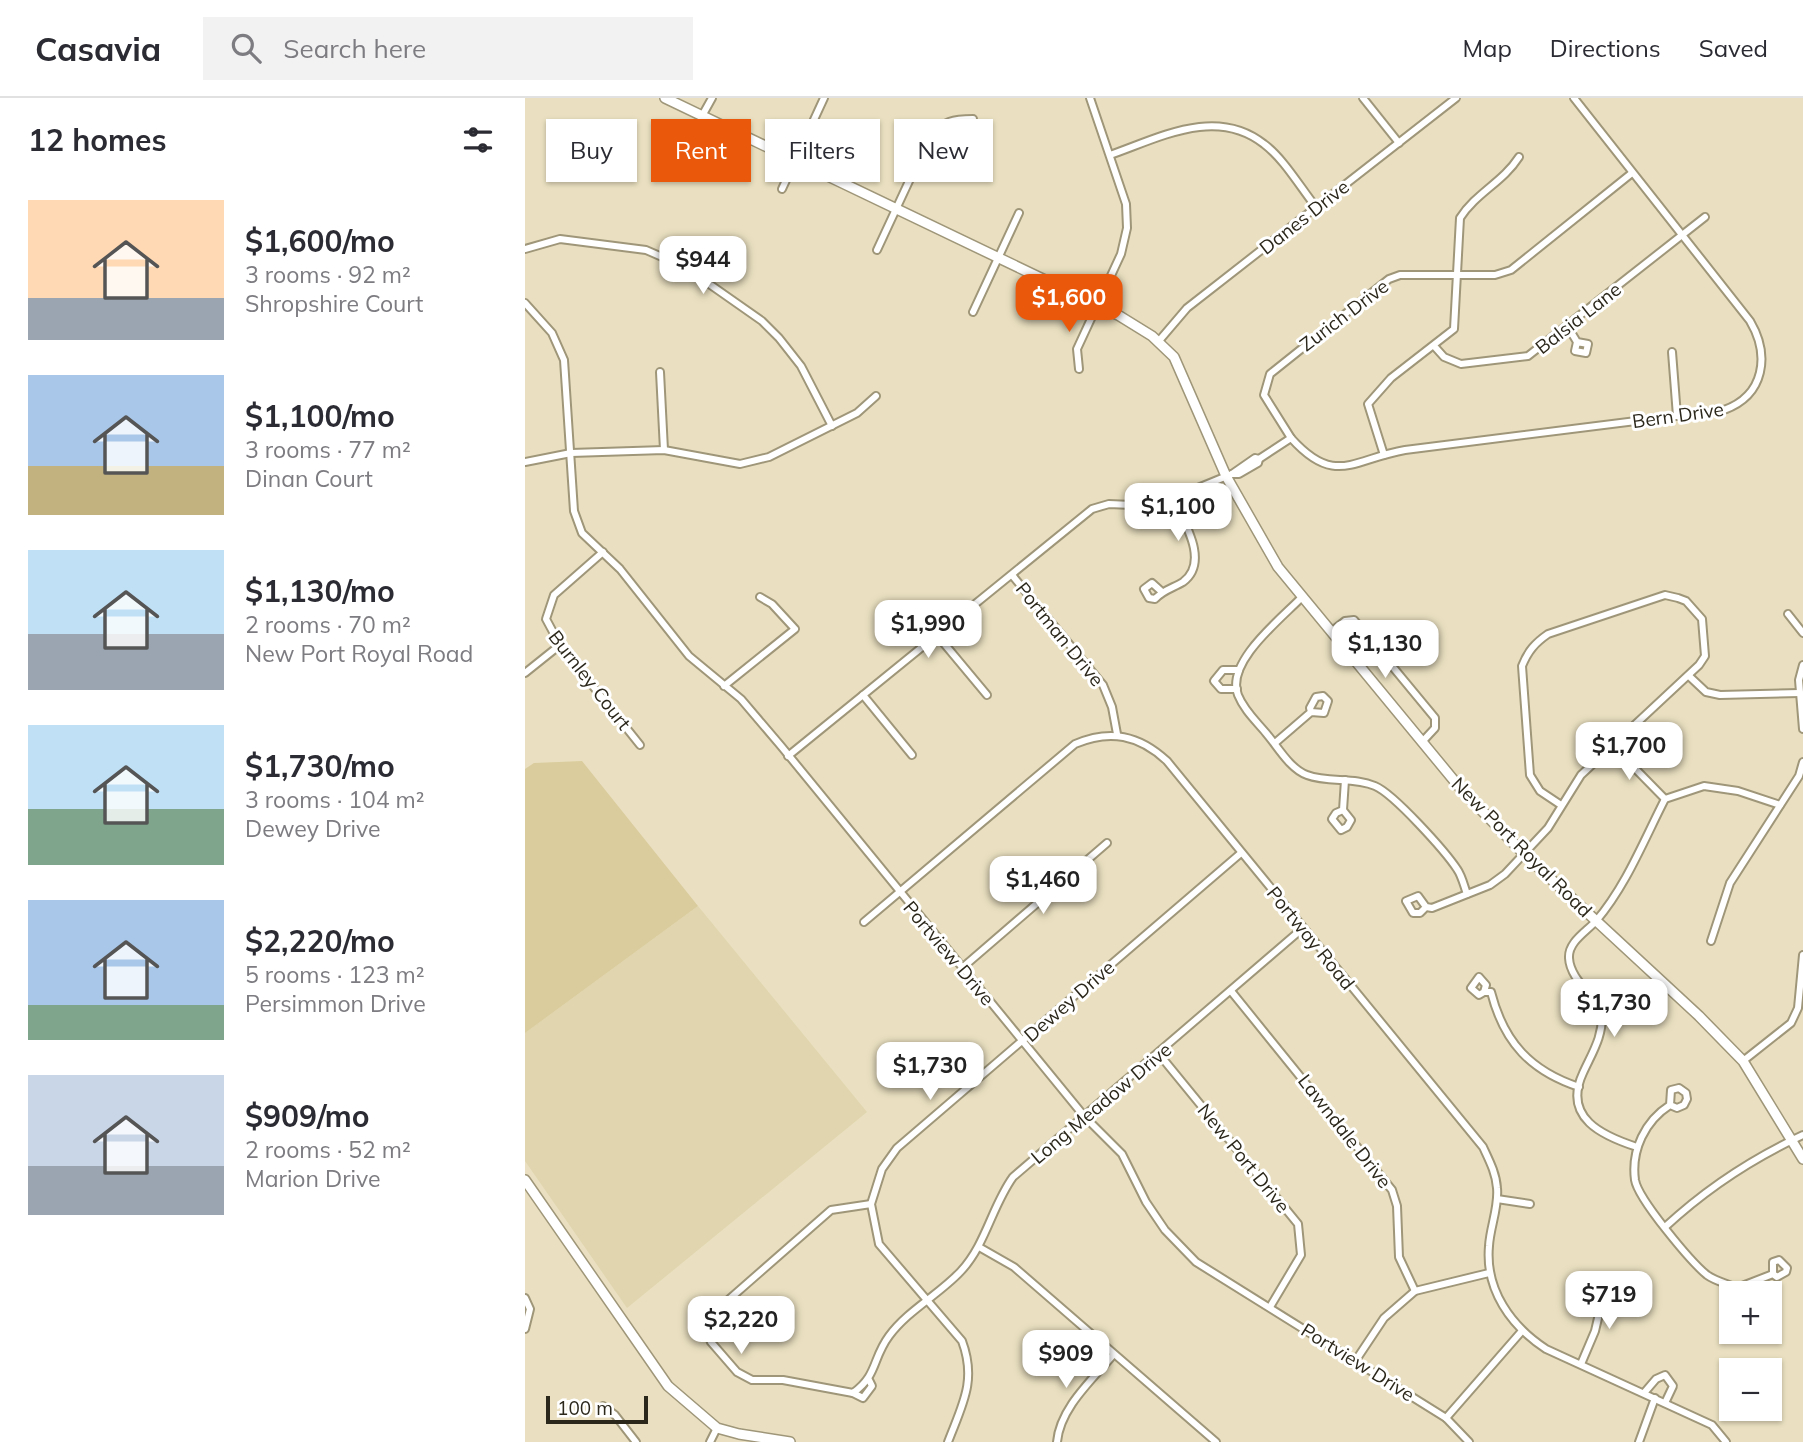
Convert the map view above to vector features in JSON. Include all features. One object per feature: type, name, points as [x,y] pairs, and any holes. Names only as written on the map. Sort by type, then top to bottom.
[{"type":"street","name":"New Port Royal Road","points":[[665,98],[765,145]]},
{"type":"street","points":[[702,116],[712,98]]},
{"type":"street","points":[[814,119],[824,98]]},
{"type":"street","points":[[1079,369],[1077,349],[1121,254],[1127,228],[1126,204],[1090,98]]},
{"type":"street","points":[[1363,98],[1399,143]]},
{"type":"street","name":"Danes Drive","points":[[1158,342],[1187,308],[1456,98]]},
{"type":"street","name":"Bern Drive","points":[[1291,438],[1311,460],[1322,465],[1357,466],[1384,455],[1677,416],[1736,405],[1760,377],[1763,353],[1761,339],[1750,321],[1574,98]]},
{"type":"street","points":[[1110,155],[1192,127],[1216,125],[1234,129],[1264,144],[1316,207]]},
{"type":"street","points":[[1384,455],[1368,404],[1391,378],[1435,347],[1454,329],[1460,218],[1467,208],[1509,172],[1518,157]]},
{"type":"street","name":"Zurich Drive","points":[[1291,438],[1264,395],[1265,384],[1277,367],[1389,279],[1400,275],[1495,275],[1511,270],[1632,173]]},
{"type":"street","points":[[782,189],[785,182]]},
{"type":"street","name":"New Port Royal Road","points":[[842,182],[1098,305],[1158,342],[1174,357],[1187,380],[1199,417],[1278,568],[1461,789],[1524,854],[1699,1016],[1743,1062],[1798,1138],[1803,1159]]},
{"type":"street","points":[[877,250],[908,182]]},
{"type":"street","points":[[973,312],[1020,213]]},
{"type":"street","name":"Balsia Lane","points":[[1435,347],[1444,356],[1461,364],[1517,358],[1538,351],[1705,217]]},
{"type":"street","points":[[525,248],[560,239],[646,250],[685,268],[762,321],[779,338],[801,366],[832,425]]},
{"type":"street","name":"Portview Drive","points":[[525,303],[542,320],[561,349],[567,374],[577,523],[582,533],[620,569],[688,656],[741,699],[789,755],[899,893],[1084,1116],[1122,1154],[1146,1202],[1165,1230],[1196,1262],[1446,1418],[1469,1442]]},
{"type":"street","points":[[1568,327],[1577,342]]},
{"type":"street","points":[[1672,352],[1677,416]]},
{"type":"street","points":[[660,372],[664,450]]},
{"type":"street","points":[[525,462],[538,457],[571,453],[664,450],[740,464],[769,457],[857,413],[876,396]]},
{"type":"street","points":[[789,755],[1091,509],[1109,504],[1154,506],[1174,500],[1229,475],[1291,438]]},
{"type":"street","points":[[1162,592],[1186,580],[1195,565],[1194,544],[1174,500]]},
{"type":"street","name":"Burnley Court","points":[[603,552],[549,602],[546,610],[548,628],[640,745]]},
{"type":"street","name":"Portman Drive","points":[[1012,575],[1103,685],[1112,707],[1117,734]]},
{"type":"street","points":[[1426,907],[1432,908],[1490,885],[1548,828],[1581,775],[1689,676],[1705,656],[1706,646],[1702,619],[1686,601],[1665,595],[1548,634],[1534,643],[1522,666],[1530,775],[1540,791],[1561,805]]},
{"type":"street","points":[[724,686],[795,629],[772,604],[759,597]]},
{"type":"street","points":[[1303,597],[1248,653],[1239,670],[1237,689],[1248,712],[1297,768],[1308,776],[1376,786],[1391,796],[1458,871],[1467,894]]},
{"type":"street","points":[[1788,614],[1803,633]]},
{"type":"street","points":[[1331,632],[1345,621],[1354,620],[1435,719],[1435,728],[1422,742]]},
{"type":"street","points":[[937,635],[987,695]]},
{"type":"street","points":[[525,673],[560,645]]},
{"type":"street","points":[[1803,665],[1800,693],[1803,729]]},
{"type":"street","points":[[1237,689],[1221,689],[1215,681],[1223,670],[1239,670]]},
{"type":"street","points":[[1689,676],[1706,692],[1720,695],[1800,693]]},
{"type":"street","points":[[863,695],[912,755]]},
{"type":"street","points":[[1275,743],[1311,712]]},
{"type":"street","points":[[864,922],[1075,744],[1095,736],[1117,734]]},
{"type":"street","name":"Portway Road","points":[[1117,734],[1154,749],[1167,761],[1483,1147],[1493,1168],[1497,1199],[1489,1246],[1489,1273],[1503,1306],[1521,1332],[1546,1349],[1712,1424],[1726,1442]]},
{"type":"street","points":[[1613,746],[1665,799]]},
{"type":"street","points":[[1710,941],[1730,883],[1799,776],[1803,762]]},
{"type":"street","points":[[1343,810],[1345,780]]},
{"type":"street","points":[[1637,1147],[1611,1139],[1586,1121],[1580,1107],[1579,1087],[1600,1042],[1602,1012],[1571,970],[1568,956],[1572,945],[1596,921],[1616,893],[1665,799],[1704,786],[1738,791],[1780,806]]},
{"type":"street","points":[[962,968],[1107,843]]},
{"type":"street","name":"Dewey Drive","points":[[948,1442],[969,1384],[968,1357],[962,1341],[879,1244],[871,1204],[882,1169],[897,1148],[1241,853]]},
{"type":"street","name":"Long Meadow Drive","points":[[708,1335],[737,1372],[752,1380],[783,1380],[853,1393],[869,1380],[880,1349],[891,1333],[962,1271],[979,1247],[1003,1190],[1013,1177],[1303,928]]},
{"type":"street","points":[[1743,1062],[1791,1023],[1800,1009],[1803,955]]},
{"type":"street","name":"Lawndale Drive","points":[[1231,991],[1392,1190],[1397,1206],[1399,1257],[1415,1291]]},
{"type":"street","points":[[1484,992],[1491,992],[1504,1025],[1534,1067],[1553,1079],[1579,1087]]},
{"type":"street","name":"New Port Drive","points":[[1159,1054],[1298,1224],[1301,1255],[1270,1307]]},
{"type":"street","points":[[1670,1105],[1656,1114],[1637,1147],[1635,1182],[1665,1227],[1708,1276],[1737,1288],[1773,1274]]},
{"type":"street","points":[[1665,1227],[1699,1195],[1719,1181],[1798,1138]]},
{"type":"street","points":[[525,1180],[668,1386],[694,1412],[717,1428],[790,1442]]},
{"type":"street","points":[[1497,1199],[1530,1204]]},
{"type":"street","points":[[710,1316],[708,1335],[701,1335],[695,1325],[697,1318],[710,1316],[831,1210],[871,1204]]},
{"type":"street","points":[[979,1247],[1014,1267],[1216,1442]]},
{"type":"street","points":[[1356,1360],[1384,1318],[1415,1291],[1489,1273]]},
{"type":"street","points":[[1581,1364],[1595,1331],[1605,1288]]},
{"type":"street","points":[[525,1298],[530,1309],[525,1328]]},
{"type":"street","points":[[1446,1418],[1521,1332]]},
{"type":"street","points":[[1057,1442],[1058,1433],[1073,1402],[1113,1355]]},
{"type":"street","points":[[1644,1393],[1655,1379],[1665,1375],[1673,1386],[1665,1403]]},
{"type":"street","points":[[1639,1442],[1655,1398]]},
{"type":"street","points":[[603,1406],[615,1415],[636,1442]]},
{"type":"street","points":[[710,1442],[717,1428]]},
{"type":"shaded area","points":[[582,761],[698,906],[525,1033],[525,769],[534,763]]},
{"type":"shaded area","points":[[698,906],[867,1112],[627,1308],[525,1161],[525,1033]]}]
